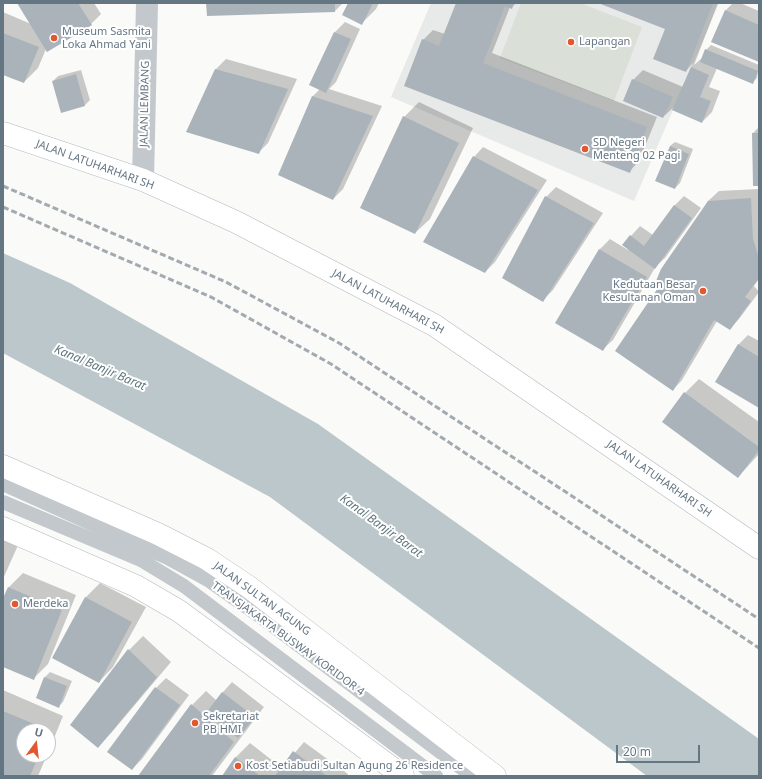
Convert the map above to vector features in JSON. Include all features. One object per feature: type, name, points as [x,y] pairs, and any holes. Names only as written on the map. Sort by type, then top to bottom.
[{"type":"main road","name":"JALAN LATUHARHARI SH","points":[[3,133],[143,180],[236,222],[434,324],[759,548]]},
{"type":"main road","name":"JALAN SULTAN AGUNG","points":[[3,466],[158,534],[207,560],[249,587],[495,776]]},
{"type":"main road","points":[[3,528],[136,586],[178,611],[403,776]]},
{"type":"street","name":"JALAN LEMBANG","points":[[143,180],[147,3]]},
{"type":"lane","name":"TRANSJAKARTA BUSWAY KORIDOR 4","points":[[3,484],[168,558],[208,580],[265,620],[472,776]]},
{"type":"lane","name":"TRANSJAKARTA BUSWAY KORIDOR 4","points":[[3,502],[141,560],[184,586],[436,776]]},
{"type":"shaded area","name":"SD Negeri Menteng 02 Pagi","points":[[431,3],[719,3],[634,201],[391,97]]},
{"type":"shaded area","name":"Lapangan","points":[[521,3],[580,3],[642,27],[614,101],[500,58]]},
{"type":"water","name":"Kanal Banjir Barat","points":[[3,253],[70,283],[318,424],[759,739],[759,776],[647,776],[270,497],[3,353]]},
{"type":"building","name":"Museum Sasmita Loka Ahmad Yani","points":[[17,3],[78,3],[92,25],[47,52]]},
{"type":"building","points":[[206,3],[335,3],[335,12],[207,16]]},
{"type":"building","points":[[348,3],[373,3],[362,25],[342,15]]},
{"type":"building","points":[[456,3],[514,3],[512,9],[505,6],[483,63],[647,127],[630,173],[404,86],[422,39],[439,46]]},
{"type":"building","points":[[598,3],[713,3],[686,72],[653,59],[665,29]]},
{"type":"building","points":[[725,10],[759,25],[759,62],[711,42]]},
{"type":"building","points":[[334,32],[351,39],[326,93],[309,85]]},
{"type":"building","points":[[3,33],[39,47],[24,83],[3,75]]},
{"type":"building","points":[[705,49],[758,71],[753,84],[700,62]]},
{"type":"building","points":[[691,67],[709,75],[700,97],[711,101],[702,123],[672,110]]},
{"type":"building","points":[[215,69],[288,89],[259,154],[186,132]]},
{"type":"building","points":[[76,74],[85,106],[61,113],[52,81]]},
{"type":"building","points":[[632,79],[673,97],[663,118],[623,101]]},
{"type":"building","points":[[312,96],[373,116],[333,200],[278,175]]},
{"type":"building","points":[[403,116],[459,143],[415,234],[360,208]]},
{"type":"building","points":[[752,133],[759,133],[759,186],[753,186]]},
{"type":"building","points":[[670,146],[689,154],[675,189],[655,181]]},
{"type":"building","points":[[473,156],[538,190],[485,273],[423,242]]},
{"type":"building","points":[[545,196],[594,223],[543,302],[502,278]]},
{"type":"building","name":"Kedutaan Besar Kesultanan Oman","points":[[751,198],[753,239],[759,258],[759,278],[745,297],[751,301],[730,330],[714,320],[673,391],[615,351],[660,285],[656,281],[661,269],[708,201]]},
{"type":"building","points":[[674,205],[692,218],[655,269],[622,245],[630,235],[644,246]]},
{"type":"building","points":[[599,249],[647,277],[603,351],[555,323]]},
{"type":"building","points":[[738,344],[759,357],[759,408],[715,382]]},
{"type":"building","points":[[684,392],[759,447],[759,450],[738,478],[662,422]]},
{"type":"building","points":[[8,587],[62,610],[34,680],[3,667],[3,598]]},
{"type":"building","points":[[85,597],[132,622],[99,683],[52,658]]},
{"type":"building","points":[[128,649],[157,677],[98,748],[70,725]]},
{"type":"building","points":[[44,677],[67,686],[59,708],[36,698]]},
{"type":"building","points":[[155,687],[180,705],[132,770],[107,752]]},
{"type":"building","points":[[222,692],[255,717],[238,738],[206,713]]},
{"type":"building","name":"Sekretariat PB HMI","points":[[191,704],[234,742],[209,776],[138,776]]},
{"type":"building","points":[[3,711],[32,723],[16,723],[16,763],[36,763],[30,776],[3,776]]},
{"type":"building","points":[[293,751],[327,776],[275,776]]},
{"type":"building","name":"Kost Setiabudi Sultan Agung 26 Residence","points":[[235,757],[260,776],[222,776]]},
{"type":"railway","points":[[3,186],[226,282],[339,343],[759,619]]},
{"type":"railway","points":[[3,207],[211,297],[331,364],[759,648]]},
{"type":"place","name":"Museum Sasmita Loka Ahmad Yani","points":[[54,38]]},
{"type":"place","name":"Lapangan","points":[[571,42]]},
{"type":"place","name":"SD Negeri Menteng 02 Pagi","points":[[585,149]]},
{"type":"place","name":"Kedutaan Besar Kesultanan Oman","points":[[703,291]]},
{"type":"place","name":"Merdeka","points":[[15,604]]},
{"type":"place","name":"Sekretariat PB HMI","points":[[195,723]]},
{"type":"place","name":"Kost Setiabudi Sultan Agung 26 Residence","points":[[238,766]]}]
